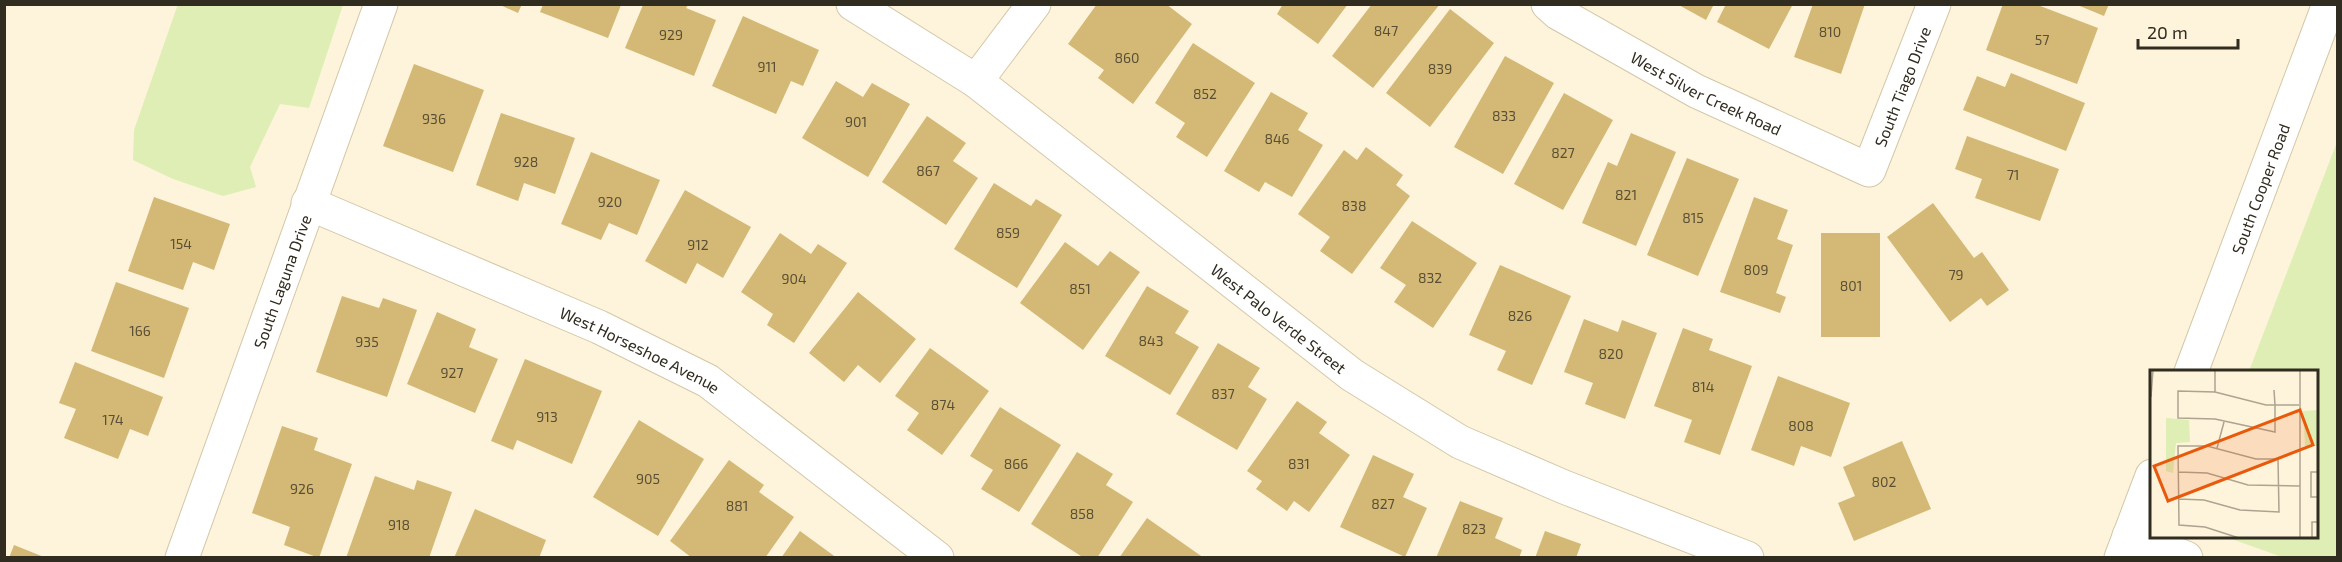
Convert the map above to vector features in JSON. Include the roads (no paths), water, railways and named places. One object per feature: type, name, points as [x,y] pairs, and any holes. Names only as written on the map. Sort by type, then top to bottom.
[{"type":"street","name":"South Laguna Drive","points":[[182,558],[381,4]]},
{"type":"street","name":"West Palo Verde Street","points":[[853,4],[976,81],[1352,375],[1460,442],[1564,487],[1747,558]]},
{"type":"street","points":[[976,81],[1034,4]]},
{"type":"street","name":"West Silver Creek Road","points":[[1548,4],[1558,13],[1696,91],[1869,170]]},
{"type":"street","name":"South Tiago Drive","points":[[1869,170],[1934,4]]},
{"type":"street","name":"South Cooper Road","points":[[2192,370],[2330,4]]},
{"type":"street","name":"West Horseshoe Avenue","points":[[308,203],[599,327],[708,381],[937,558]]},
{"type":"street","points":[[2150,479],[2125,547],[2186,558]]}]
